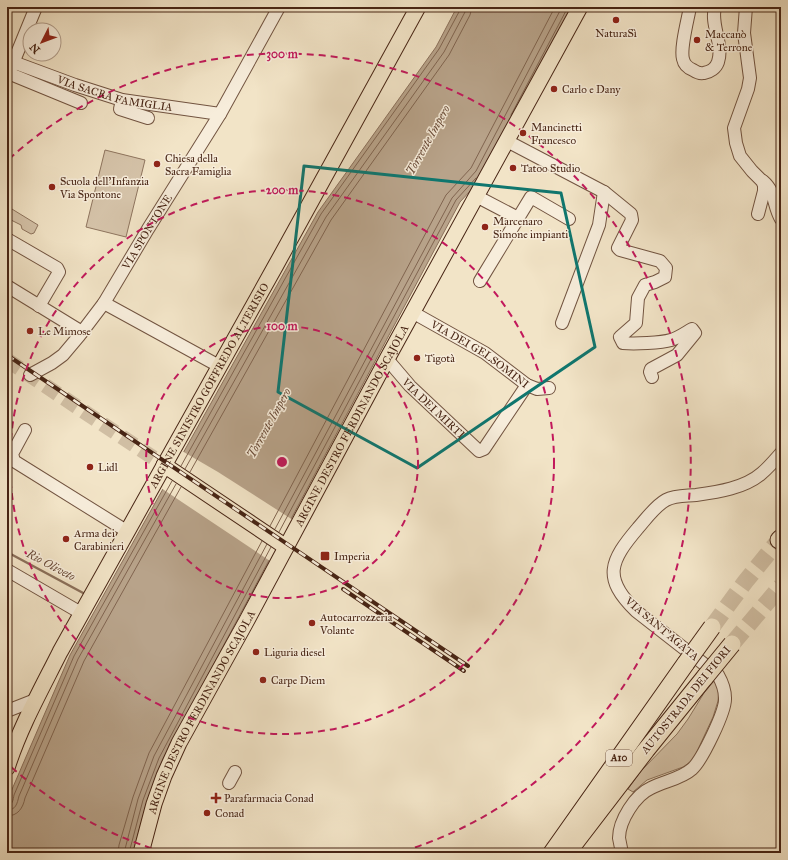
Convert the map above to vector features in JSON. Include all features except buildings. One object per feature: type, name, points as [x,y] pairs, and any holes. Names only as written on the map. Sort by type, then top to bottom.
[{"type":"highway","name":"AUTOSTRADA DEI FIORI","points":[[552,853],[712,627]]},
{"type":"highway","name":"AUTOSTRADA DEI FIORI","points":[[568,853],[646,750],[732,644]]},
{"type":"main road","name":"ARGINE SINISTRO GOFFREDO ALTERISIO","points":[[7,768],[14,747],[35,700],[81,613],[128,532],[418,7]]},
{"type":"main road","name":"ARGINE DESTRO FERDINANDO SCAJOLA","points":[[141,853],[154,804],[179,743],[227,657],[412,312],[580,7]]},
{"type":"main road","points":[[164,465],[286,547]]},
{"type":"street","points":[[36,7],[8,75],[81,103]]},
{"type":"street","name":"VIA SPONTONE","points":[[30,375],[63,355],[104,303],[148,229],[220,114],[279,7]]},
{"type":"street","points":[[690,7],[683,50],[683,59],[691,70],[702,74],[710,71],[718,61],[719,52],[713,16],[715,7]]},
{"type":"street","points":[[746,7],[744,32],[750,78],[748,89],[734,128],[736,143],[740,156],[747,166],[771,190],[777,212],[781,219]]},
{"type":"street","name":"VIA SACRA FAMIGLIA","points":[[13,62],[75,85],[122,100],[220,114]]},
{"type":"street","points":[[122,100],[120,109],[148,118]]},
{"type":"street","points":[[507,141],[604,192],[631,214],[632,220],[618,248],[620,250],[660,261],[666,268],[664,277],[656,282],[645,285],[638,298],[636,323],[620,336],[620,340],[623,343],[661,341],[670,340],[692,329],[696,333],[677,356],[651,369],[650,372],[652,376]]},
{"type":"street","points":[[758,214],[764,191],[762,180]]},
{"type":"street","points":[[562,323],[599,225],[604,192]]},
{"type":"street","points":[[476,196],[518,218]]},
{"type":"street","points":[[480,281],[531,197],[569,219]]},
{"type":"street","points":[[7,239],[57,268],[59,272],[39,306]]},
{"type":"street","points":[[7,286],[82,332]]},
{"type":"street","points":[[104,303],[219,366]]},
{"type":"street","name":"VIA DEI GELSOMINI","points":[[412,312],[485,353],[527,385],[537,388],[549,388]]},
{"type":"street","name":"VIA DEI MIRTI","points":[[387,359],[410,386],[479,451],[484,449],[527,385]]},
{"type":"street","points":[[25,430],[12,454],[14,461],[128,532]]},
{"type":"street","name":"VIA SANT'AGATA","points":[[622,853],[620,830],[631,807],[650,788],[687,773],[697,763],[722,715],[726,697],[718,675],[636,611],[626,601],[618,590],[614,580],[616,560],[624,545],[648,516],[667,499],[711,492],[745,484],[762,473],[781,453]]},
{"type":"street","points":[[762,473],[771,476],[781,466]]},
{"type":"street","points":[[7,570],[81,613]]},
{"type":"street","points":[[7,711],[35,700]]},
{"type":"street","points":[[229,783],[235,772]]},
{"type":"highlighted area","points":[[304,166],[561,193],[595,347],[417,468],[278,392]]},
{"type":"shaded area","points":[[105,150],[145,160],[126,237],[86,227]]},
{"type":"shaded area","points":[[7,206],[38,225],[34,233],[31,234],[22,229],[21,225],[7,218]]},
{"type":"shaded area","points":[[714,681],[719,689],[718,701],[713,717],[693,760],[683,767],[647,780],[633,792],[628,789],[641,771],[677,734],[704,693]]},
{"type":"water","name":"Torrente Impero","points":[[457,7],[572,7],[483,177],[460,202],[163,759],[147,801],[133,853],[7,853],[7,811],[10,794],[70,655],[318,212],[436,47]]},
{"type":"pier","points":[[182,451],[293,520],[270,561],[161,488]]},
{"type":"waterway","name":"Rio Oliveto","points":[[7,552],[85,594]]},
{"type":"tunnel","points":[[7,360],[164,465]]},
{"type":"tunnel","points":[[712,627],[745,582],[779,540]]},
{"type":"tunnel","points":[[732,644],[781,586]]},
{"type":"railway","points":[[7,355],[468,666]]},
{"type":"railway","points":[[343,589],[464,671]]},
{"type":"place","name":"NaturaSì","points":[[616,20]]},
{"type":"place","name":"Maccanò & Terrone","points":[[697,40]]},
{"type":"place","name":"Carlo e Dany","points":[[554,89]]},
{"type":"place","name":"Mancinetti Francesco","points":[[523,133]]},
{"type":"place","name":"Chiesa della Sacra Famiglia","points":[[157,164]]},
{"type":"place","name":"Tatoo Studio","points":[[513,168]]},
{"type":"place","name":"Scuola dell'Infanzia Via Spontone","points":[[52,187]]},
{"type":"place","name":"Marcenaro Simone impianti","points":[[485,227]]},
{"type":"place","name":"Le Mimose","points":[[30,331]]},
{"type":"place","name":"Tigotà","points":[[417,358]]},
{"type":"place","name":"Lidl","points":[[90,467]]},
{"type":"place","name":"Arma dei Carabinieri","points":[[66,539]]},
{"type":"place","name":"Imperia","points":[[325,556]]},
{"type":"place","name":"Autocarrozzeria Volante","points":[[312,623]]},
{"type":"place","name":"Liguria diesel","points":[[256,652]]},
{"type":"place","name":"Carpe Diem","points":[[263,680]]},
{"type":"place","name":"Parafarmacia Conad","points":[[216,798]]},
{"type":"place","name":"Conad","points":[[207,813]]}]
